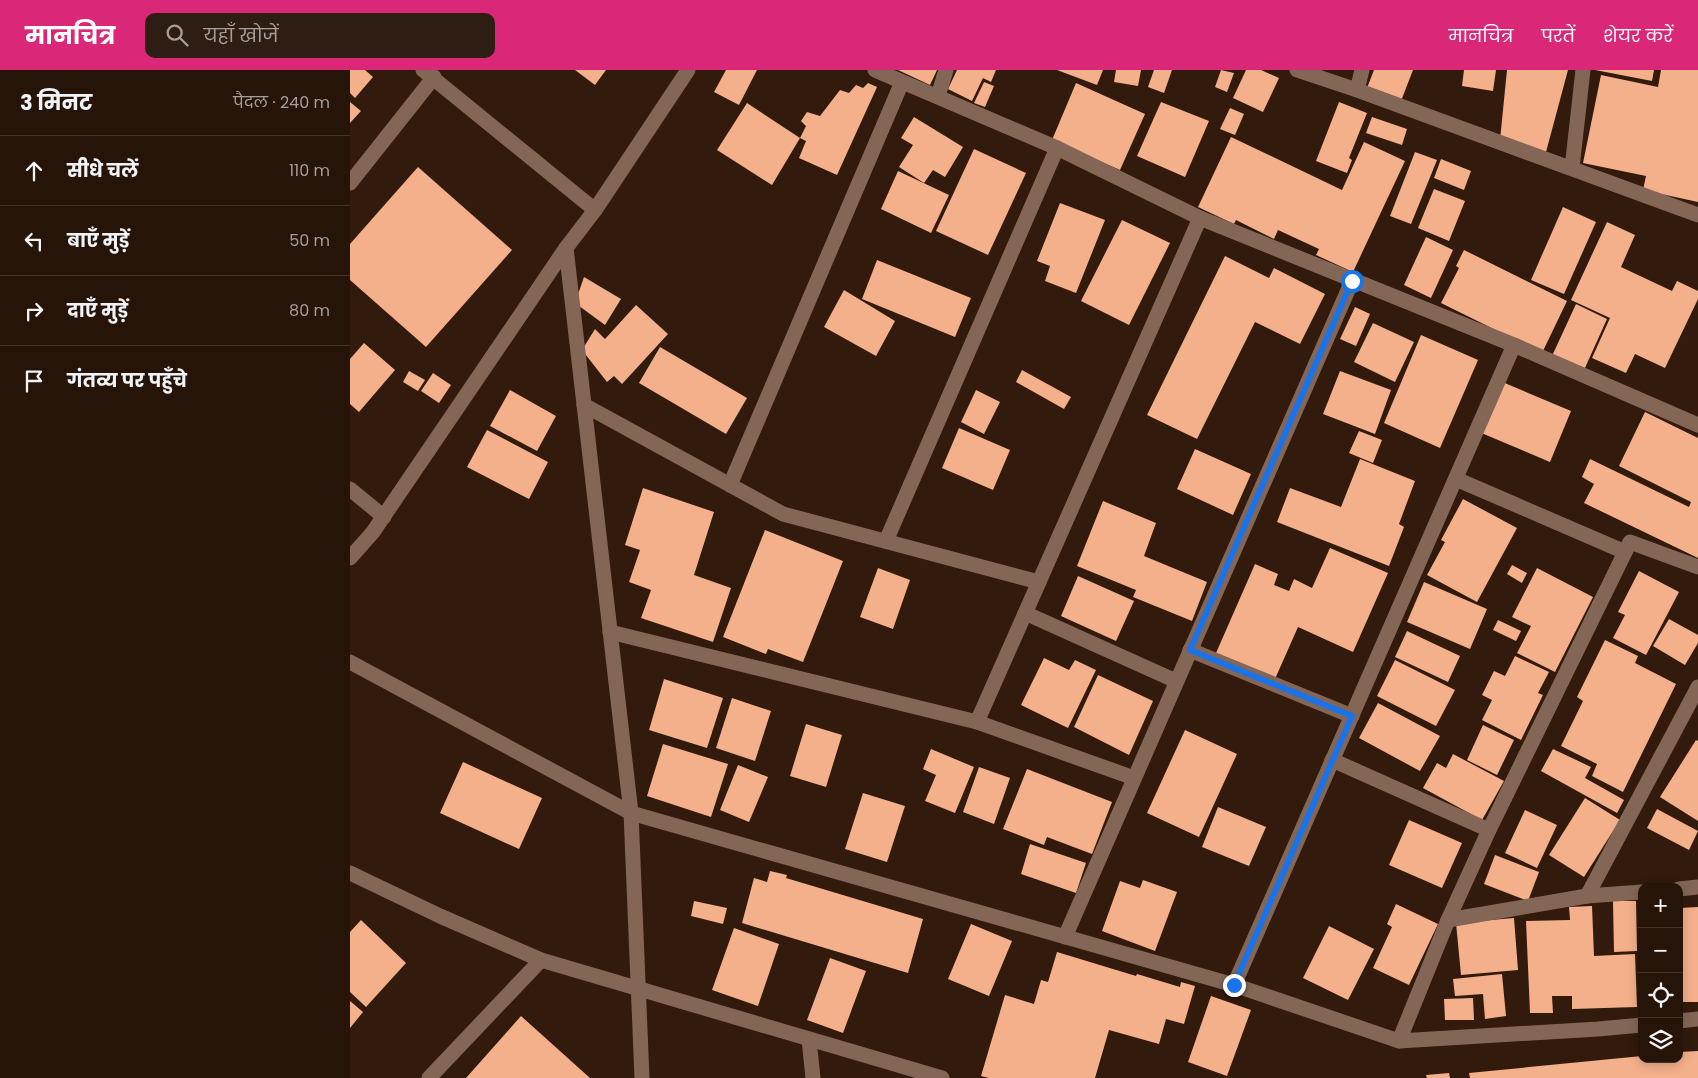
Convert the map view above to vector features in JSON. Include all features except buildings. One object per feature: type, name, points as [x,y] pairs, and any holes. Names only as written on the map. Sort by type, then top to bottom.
[{"type":"street","points":[[350,558],[384,517],[566,248],[595,210],[688,70]]},
{"type":"street","points":[[875,70],[1057,148],[1200,218],[1514,346],[1698,425]]},
{"type":"street","points":[[938,96],[946,70]]},
{"type":"street","points":[[1298,70],[1698,215]]},
{"type":"street","points":[[1357,90],[1362,70]]},
{"type":"street","points":[[1572,168],[1583,70]]},
{"type":"street","points":[[350,184],[429,74],[595,210]]},
{"type":"street","points":[[730,485],[902,82]]},
{"type":"street","points":[[886,541],[1057,148]]},
{"type":"street","points":[[976,722],[1200,218]]},
{"type":"street","points":[[566,248],[631,813],[642,1078]]},
{"type":"street","points":[[1065,937],[1352,281]]},
{"type":"street","points":[[1234,985],[1514,346]]},
{"type":"street","points":[[584,405],[783,514],[1039,582]]},
{"type":"street","points":[[1456,479],[1625,552]]},
{"type":"street","points":[[350,489],[384,517]]},
{"type":"street","points":[[1399,1041],[1448,920],[1489,830],[1630,542],[1698,568]]},
{"type":"street","points":[[1025,613],[1176,681]]},
{"type":"street","points":[[610,632],[976,722],[1134,778]]},
{"type":"street","points":[[1190,650],[1352,716]]},
{"type":"street","points":[[350,662],[631,813],[1234,985],[1399,1041],[1638,1025]]},
{"type":"street","points":[[1587,896],[1698,687]]},
{"type":"street","points":[[1332,760],[1489,830]]},
{"type":"street","points":[[352,877],[541,960],[942,1078]]},
{"type":"street","points":[[1683,889],[1698,887]]},
{"type":"street","points":[[1448,920],[1587,896],[1638,892]]},
{"type":"street","points":[[429,1078],[541,960]]},
{"type":"street","points":[[1683,1021],[1698,1019]]},
{"type":"street","points":[[809,1040],[812,1078]]},
{"type":"route","points":[[1234,985],[1352,716],[1190,650],[1352,281]]}]
